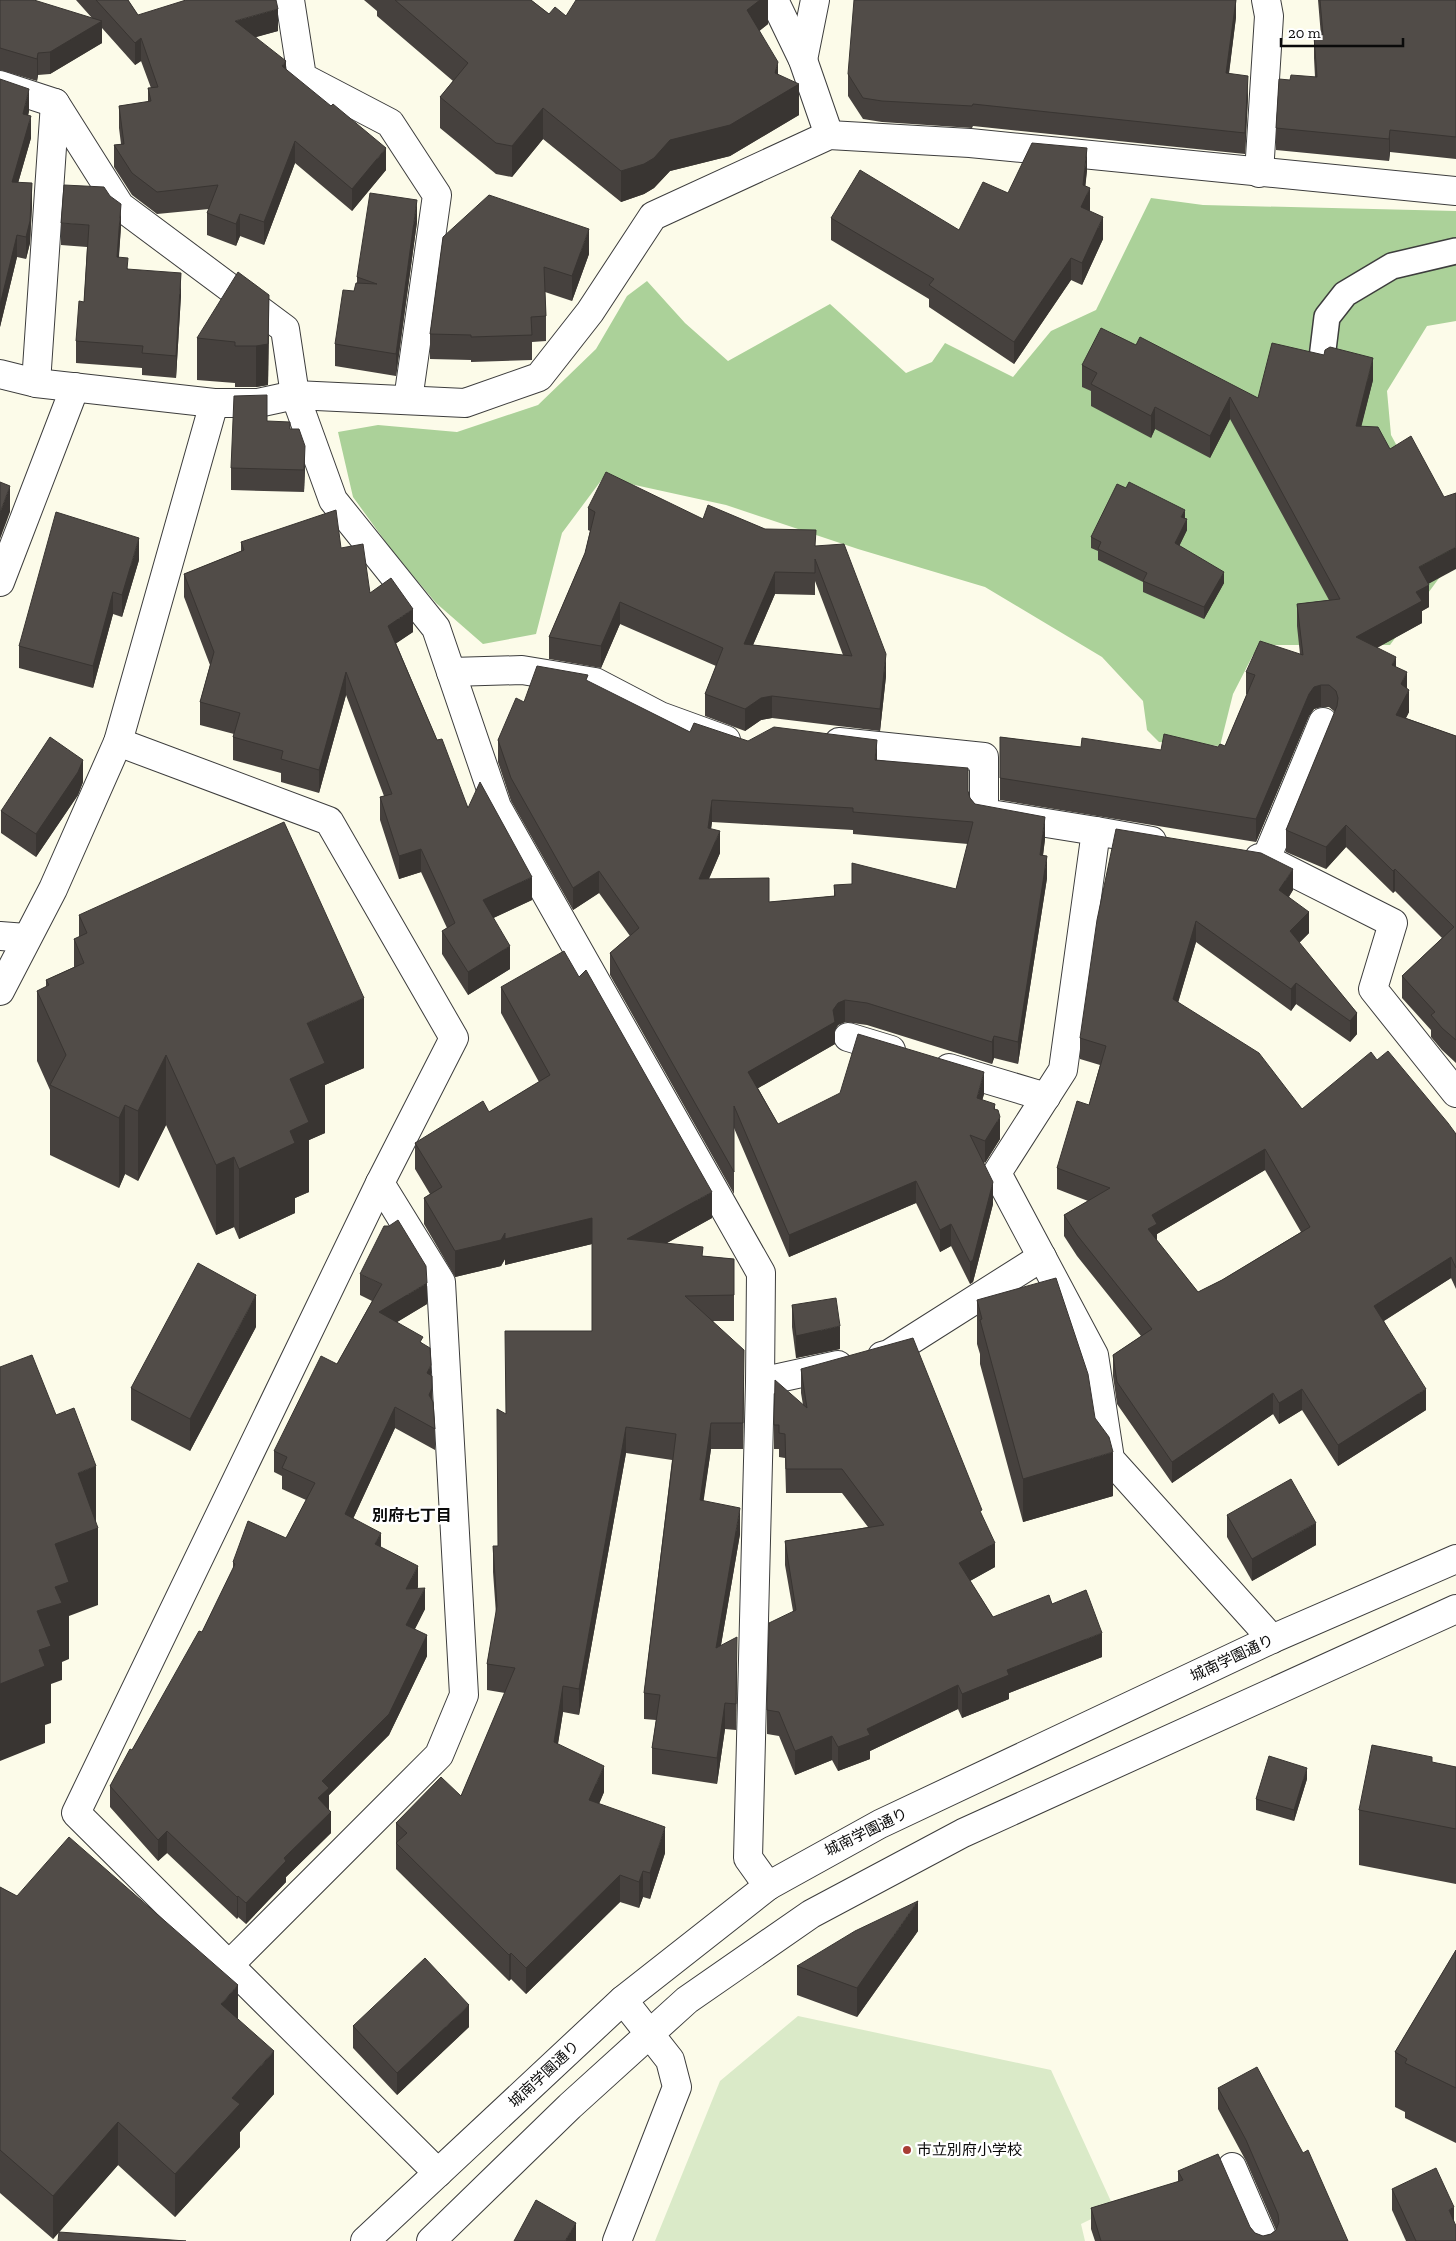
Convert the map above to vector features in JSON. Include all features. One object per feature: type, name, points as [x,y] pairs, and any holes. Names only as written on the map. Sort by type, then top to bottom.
[{"type":"street","points":[[290,0],[302,77],[390,124],[437,195],[408,400]]},
{"type":"street","points":[[774,0],[803,60],[829,134]]},
{"type":"street","points":[[803,60],[815,0]]},
{"type":"street","points":[[1260,173],[1269,16],[1266,0]]},
{"type":"street","points":[[0,85],[55,103],[120,206],[285,329],[295,395],[333,500],[436,628],[497,807],[761,1273],[748,1858],[768,1886]]},
{"type":"street","points":[[36,383],[55,103]]},
{"type":"street","points":[[0,374],[36,383],[214,403],[258,403],[295,395],[465,403],[539,377],[590,312],[653,216],[829,134],[970,143],[1456,191]]},
{"type":"street","points":[[0,582],[75,387]]},
{"type":"street","points":[[0,991],[13,937],[54,888],[118,742],[214,403]]},
{"type":"street","points":[[452,672],[522,670],[595,682],[660,716],[747,748]]},
{"type":"street","points":[[1266,859],[1323,722]]},
{"type":"street","points":[[816,739],[984,757],[984,813],[1181,845]]},
{"type":"street","points":[[118,742],[328,821],[454,1038],[380,1183],[76,1813],[438,2173]]},
{"type":"street","points":[[1096,832],[1063,1070],[997,1173],[1094,1354],[1110,1459],[1272,1639]]},
{"type":"street","points":[[1237,854],[1266,859],[1393,924],[1373,989],[1456,1093]]},
{"type":"street","points":[[848,1037],[1046,1097]]},
{"type":"street","points":[[228,1966],[439,1755],[464,1695],[441,1282],[380,1183]]},
{"type":"street","points":[[760,1382],[889,1354],[1042,1257]]},
{"type":"street","name":"城南学園通り","points":[[365,2241],[623,2000],[768,1886],[880,1824],[1272,1639],[1456,1559]]},
{"type":"street","points":[[431,2241],[570,2106],[687,2000],[811,1914],[946,1842],[1456,1609]]},
{"type":"street","points":[[617,2241],[676,2087],[670,2060],[650,2032],[623,2000]]},
{"type":"street","points":[[1232,2167],[1264,2241]]},
{"type":"lane","points":[[1322,358],[1327,317],[1345,294],[1392,266],[1456,251]]},
{"type":"green space","points":[[1151,198],[1203,205],[1456,211],[1456,321],[1427,326],[1387,391],[1391,435],[1456,555],[1390,645],[1274,645],[1253,655],[1233,694],[1220,746],[1159,742],[1147,730],[1143,701],[1102,657],[985,587],[858,549],[726,505],[603,478],[562,533],[536,634],[483,644],[436,603],[393,552],[353,497],[338,432],[378,425],[457,432],[538,405],[596,349],[627,296],[647,281],[685,323],[728,361],[830,304],[906,373],[932,362],[945,343],[1013,377],[1051,331],[1096,310]]},
{"type":"green space","name":"市立別府小学校","points":[[798,2016],[1051,2070],[1114,2208],[1081,2224],[1085,2241],[655,2241],[720,2081]]},
{"type":"building","points":[[0,0],[34,0],[102,21],[50,52],[38,53],[37,59],[0,48]]},
{"type":"building","points":[[96,0],[128,0],[138,15],[186,0],[276,0],[278,9],[235,21],[286,61],[282,66],[331,106],[333,104],[386,148],[352,189],[295,141],[264,222],[240,214],[236,224],[207,213],[218,185],[157,192],[132,173],[114,145],[124,144],[119,106],[151,101],[148,88],[158,87],[141,38],[135,43]]},
{"type":"building","points":[[395,0],[531,0],[549,14],[555,7],[566,16],[576,0],[760,0],[747,10],[778,62],[775,73],[799,84],[730,125],[670,140],[654,158],[644,164],[621,171],[543,108],[512,146],[496,143],[440,97],[468,63]]},
{"type":"building","points":[[854,0],[1236,0],[1226,73],[1248,76],[1245,133],[973,104],[972,106],[882,101],[863,98],[848,74]]},
{"type":"building","points":[[1320,0],[1456,0],[1456,137],[1390,130],[1389,139],[1276,128],[1279,79],[1290,80],[1291,75],[1317,77],[1314,36],[1323,35]]},
{"type":"building","points":[[0,79],[29,89],[23,114],[31,116],[12,182],[32,183],[30,221],[26,237],[17,235],[0,305]]},
{"type":"building","points":[[1032,143],[1087,148],[1083,185],[1090,188],[1081,207],[1103,217],[1082,263],[1071,258],[1014,342],[929,285],[934,279],[831,218],[860,170],[959,230],[983,182],[1008,193]]},
{"type":"building","points":[[64,185],[104,187],[110,196],[121,204],[117,257],[128,258],[127,269],[181,273],[176,356],[142,353],[143,346],[76,341],[79,301],[84,302],[89,225],[61,223]]},
{"type":"building","points":[[370,193],[417,200],[396,354],[335,344],[343,290],[354,291],[356,283],[377,284],[357,277]]},
{"type":"building","points":[[489,195],[589,229],[572,276],[544,267],[546,316],[531,317],[532,335],[471,337],[471,335],[430,334],[443,237]]},
{"type":"building","points":[[238,272],[269,295],[268,344],[235,346],[235,342],[197,338]]},
{"type":"building","points":[[1101,328],[1136,345],[1140,337],[1258,398],[1272,343],[1324,355],[1325,350],[1330,347],[1373,358],[1356,426],[1378,427],[1390,449],[1411,436],[1444,497],[1456,493],[1456,547],[1419,567],[1429,585],[1416,592],[1422,601],[1356,637],[1396,657],[1392,665],[1407,672],[1401,684],[1409,690],[1396,715],[1456,736],[1456,1040],[1431,1015],[1435,1012],[1402,976],[1454,927],[1395,869],[1393,871],[1346,825],[1326,847],[1286,830],[1337,706],[1338,698],[1336,691],[1329,685],[1314,687],[1309,694],[1256,819],[1000,778],[1000,737],[1081,747],[1082,738],[1161,750],[1164,734],[1218,747],[1220,744],[1225,746],[1255,675],[1246,672],[1260,641],[1303,655],[1297,604],[1340,599],[1230,397],[1210,436],[1155,407],[1151,416],[1091,384],[1097,373],[1082,365]]},
{"type":"building","points":[[267,395],[267,421],[290,422],[290,429],[299,429],[305,446],[304,470],[231,468],[234,396]]},
{"type":"building","points":[[606,472],[703,519],[708,505],[765,529],[816,530],[815,546],[844,544],[886,654],[880,709],[772,696],[761,698],[745,709],[705,694],[723,648],[620,602],[601,646],[549,637],[585,553],[595,512],[588,508]],"holes":[[[815,559],[852,656],[744,644],[775,572],[815,573]]]},
{"type":"building","points":[[0,482],[10,486],[0,513]]},
{"type":"building","points":[[1129,482],[1185,510],[1181,517],[1187,519],[1175,543],[1224,572],[1204,607],[1143,581],[1147,573],[1098,549],[1101,542],[1091,537],[1117,484],[1126,488]]},
{"type":"building","points":[[336,510],[341,548],[363,544],[370,593],[391,578],[413,609],[388,626],[437,740],[442,739],[468,808],[480,782],[532,877],[483,900],[510,946],[468,972],[442,931],[455,923],[421,849],[399,856],[380,797],[392,794],[346,672],[319,770],[281,759],[283,751],[233,737],[240,713],[200,702],[214,652],[184,574],[244,550],[241,542]]},
{"type":"building","points":[[56,512],[139,538],[122,595],[113,592],[93,666],[19,646]]},
{"type":"building","points":[[537,666],[588,675],[586,680],[690,732],[694,723],[748,741],[774,727],[877,740],[875,760],[968,768],[968,791],[970,798],[975,804],[1045,817],[1040,855],[1047,856],[1018,1042],[994,1036],[992,1042],[867,1003],[845,1000],[838,1003],[833,1010],[835,1022],[748,1072],[778,1124],[840,1093],[858,1034],[984,1072],[977,1098],[995,1104],[994,1109],[998,1110],[1000,1117],[985,1141],[970,1135],[993,1182],[973,1260],[970,1262],[951,1224],[940,1230],[916,1181],[789,1235],[734,1106],[734,1172],[610,953],[639,928],[599,871],[573,888],[511,778],[498,740],[516,698],[524,702]],"holes":[[[712,800],[853,808],[853,812],[973,822],[956,889],[852,863],[852,884],[834,885],[835,896],[769,902],[769,878],[699,879],[720,831],[708,828]]]},
{"type":"building","points":[[50,737],[83,760],[78,772],[36,834],[1,811]]},
{"type":"building","points":[[284,822],[364,998],[307,1023],[325,1063],[290,1079],[309,1122],[290,1131],[295,1143],[239,1169],[234,1157],[216,1165],[166,1055],[138,1111],[125,1105],[119,1118],[50,1085],[66,1055],[37,991],[49,985],[46,980],[84,963],[74,939],[87,933],[79,915]]},
{"type":"building","points":[[1116,829],[1261,853],[1293,869],[1279,890],[1309,912],[1290,931],[1357,1013],[1350,1021],[1296,983],[1291,989],[1196,921],[1173,999],[1259,1053],[1302,1109],[1371,1052],[1377,1060],[1388,1051],[1456,1134],[1456,1268],[1451,1257],[1374,1306],[1426,1389],[1338,1445],[1302,1389],[1279,1403],[1273,1393],[1172,1462],[1117,1382],[1113,1355],[1152,1329],[1077,1235],[1064,1215],[1110,1188],[1057,1168],[1077,1101],[1089,1105],[1106,1046],[1080,1038],[1097,920]],"holes":[[[1265,1149],[1310,1227],[1222,1280],[1198,1292],[1148,1229],[1157,1224],[1152,1215]]]},
{"type":"building","points":[[564,951],[579,977],[586,970],[712,1192],[627,1239],[703,1247],[702,1256],[734,1259],[734,1295],[685,1296],[744,1350],[743,1423],[711,1423],[700,1500],[740,1508],[716,1648],[737,1637],[736,1704],[725,1703],[717,1758],[652,1748],[660,1695],[644,1693],[676,1434],[626,1427],[579,1689],[563,1686],[554,1742],[604,1766],[589,1800],[665,1827],[650,1873],[643,1871],[639,1882],[620,1875],[526,1968],[511,1953],[509,1955],[396,1843],[407,1833],[396,1823],[441,1777],[461,1796],[515,1668],[487,1664],[497,1606],[493,1546],[498,1546],[497,1409],[506,1414],[505,1331],[592,1331],[592,1218],[505,1239],[505,1233],[501,1240],[455,1251],[424,1198],[442,1187],[415,1143],[483,1101],[489,1112],[550,1075],[501,987]]},
{"type":"building","points":[[398,1220],[426,1266],[427,1283],[379,1312],[423,1337],[420,1342],[430,1348],[431,1365],[427,1373],[432,1376],[432,1388],[429,1395],[433,1402],[435,1429],[395,1407],[345,1514],[381,1533],[375,1544],[418,1566],[406,1589],[425,1588],[406,1625],[427,1635],[389,1714],[322,1781],[329,1788],[318,1798],[331,1812],[284,1858],[286,1861],[246,1903],[237,1897],[167,1831],[158,1840],[110,1786],[199,1631],[202,1632],[235,1564],[233,1562],[248,1521],[286,1538],[315,1483],[282,1468],[287,1457],[274,1451],[321,1356],[337,1364],[382,1284],[360,1274],[384,1226],[389,1226]]},
{"type":"building","points":[[198,1263],[256,1295],[190,1419],[131,1388]]},
{"type":"building","points":[[1056,1278],[1088,1374],[1095,1418],[1109,1437],[1113,1452],[1023,1479],[980,1320],[982,1319],[977,1300]]},
{"type":"building","points":[[836,1298],[840,1326],[796,1336],[792,1305]]},
{"type":"building","points":[[913,1338],[982,1510],[980,1511],[995,1543],[959,1563],[993,1617],[1049,1595],[1052,1604],[1086,1590],[1102,1633],[1007,1670],[1009,1675],[962,1694],[958,1685],[867,1729],[870,1735],[838,1747],[832,1736],[795,1751],[779,1712],[767,1710],[769,1623],[796,1610],[785,1541],[884,1525],[842,1469],[786,1469],[785,1434],[779,1433],[779,1425],[774,1425],[775,1380],[807,1408],[801,1369]]},
{"type":"building","points":[[32,1355],[56,1415],[74,1408],[96,1466],[78,1473],[98,1528],[55,1544],[69,1582],[55,1587],[62,1603],[37,1611],[51,1646],[39,1650],[45,1666],[0,1684],[0,1367]]},
{"type":"building","points":[[1291,1479],[1316,1523],[1252,1559],[1227,1515]]},
{"type":"building","points":[[1372,1745],[1432,1757],[1432,1762],[1456,1767],[1456,1829],[1359,1810]]},
{"type":"building","points":[[1269,1756],[1307,1768],[1294,1810],[1256,1799]]},
{"type":"building","points":[[69,1837],[238,1985],[221,2004],[274,2051],[232,2098],[240,2104],[175,2174],[118,2122],[53,2196],[0,2150],[0,1887],[17,1896]]},
{"type":"building","points":[[918,1901],[857,1988],[797,1966],[855,1931]]},
{"type":"building","points":[[1456,1950],[1456,2088],[1405,2063],[1407,2059],[1395,2052]]},
{"type":"building","points":[[425,1958],[469,2005],[397,2073],[353,2026]]},
{"type":"building","points":[[1257,2067],[1303,2153],[1308,2150],[1348,2241],[1101,2241],[1091,2208],[1183,2180],[1178,2171],[1218,2154],[1250,2227],[1255,2233],[1263,2236],[1271,2234],[1276,2230],[1279,2222],[1278,2214],[1246,2140],[1218,2088]]},
{"type":"building","points":[[1436,2168],[1454,2207],[1449,2210],[1456,2226],[1456,2241],[1416,2241],[1392,2189]]},
{"type":"building","points":[[536,2200],[576,2223],[565,2241],[514,2241]]},
{"type":"building","points":[[59,2232],[186,2241],[58,2241]]},
{"type":"place","name":"市立別府小学校","points":[[907,2150]]},
{"type":"district","name":"別府七丁目","points":[[412,1515]]}]
